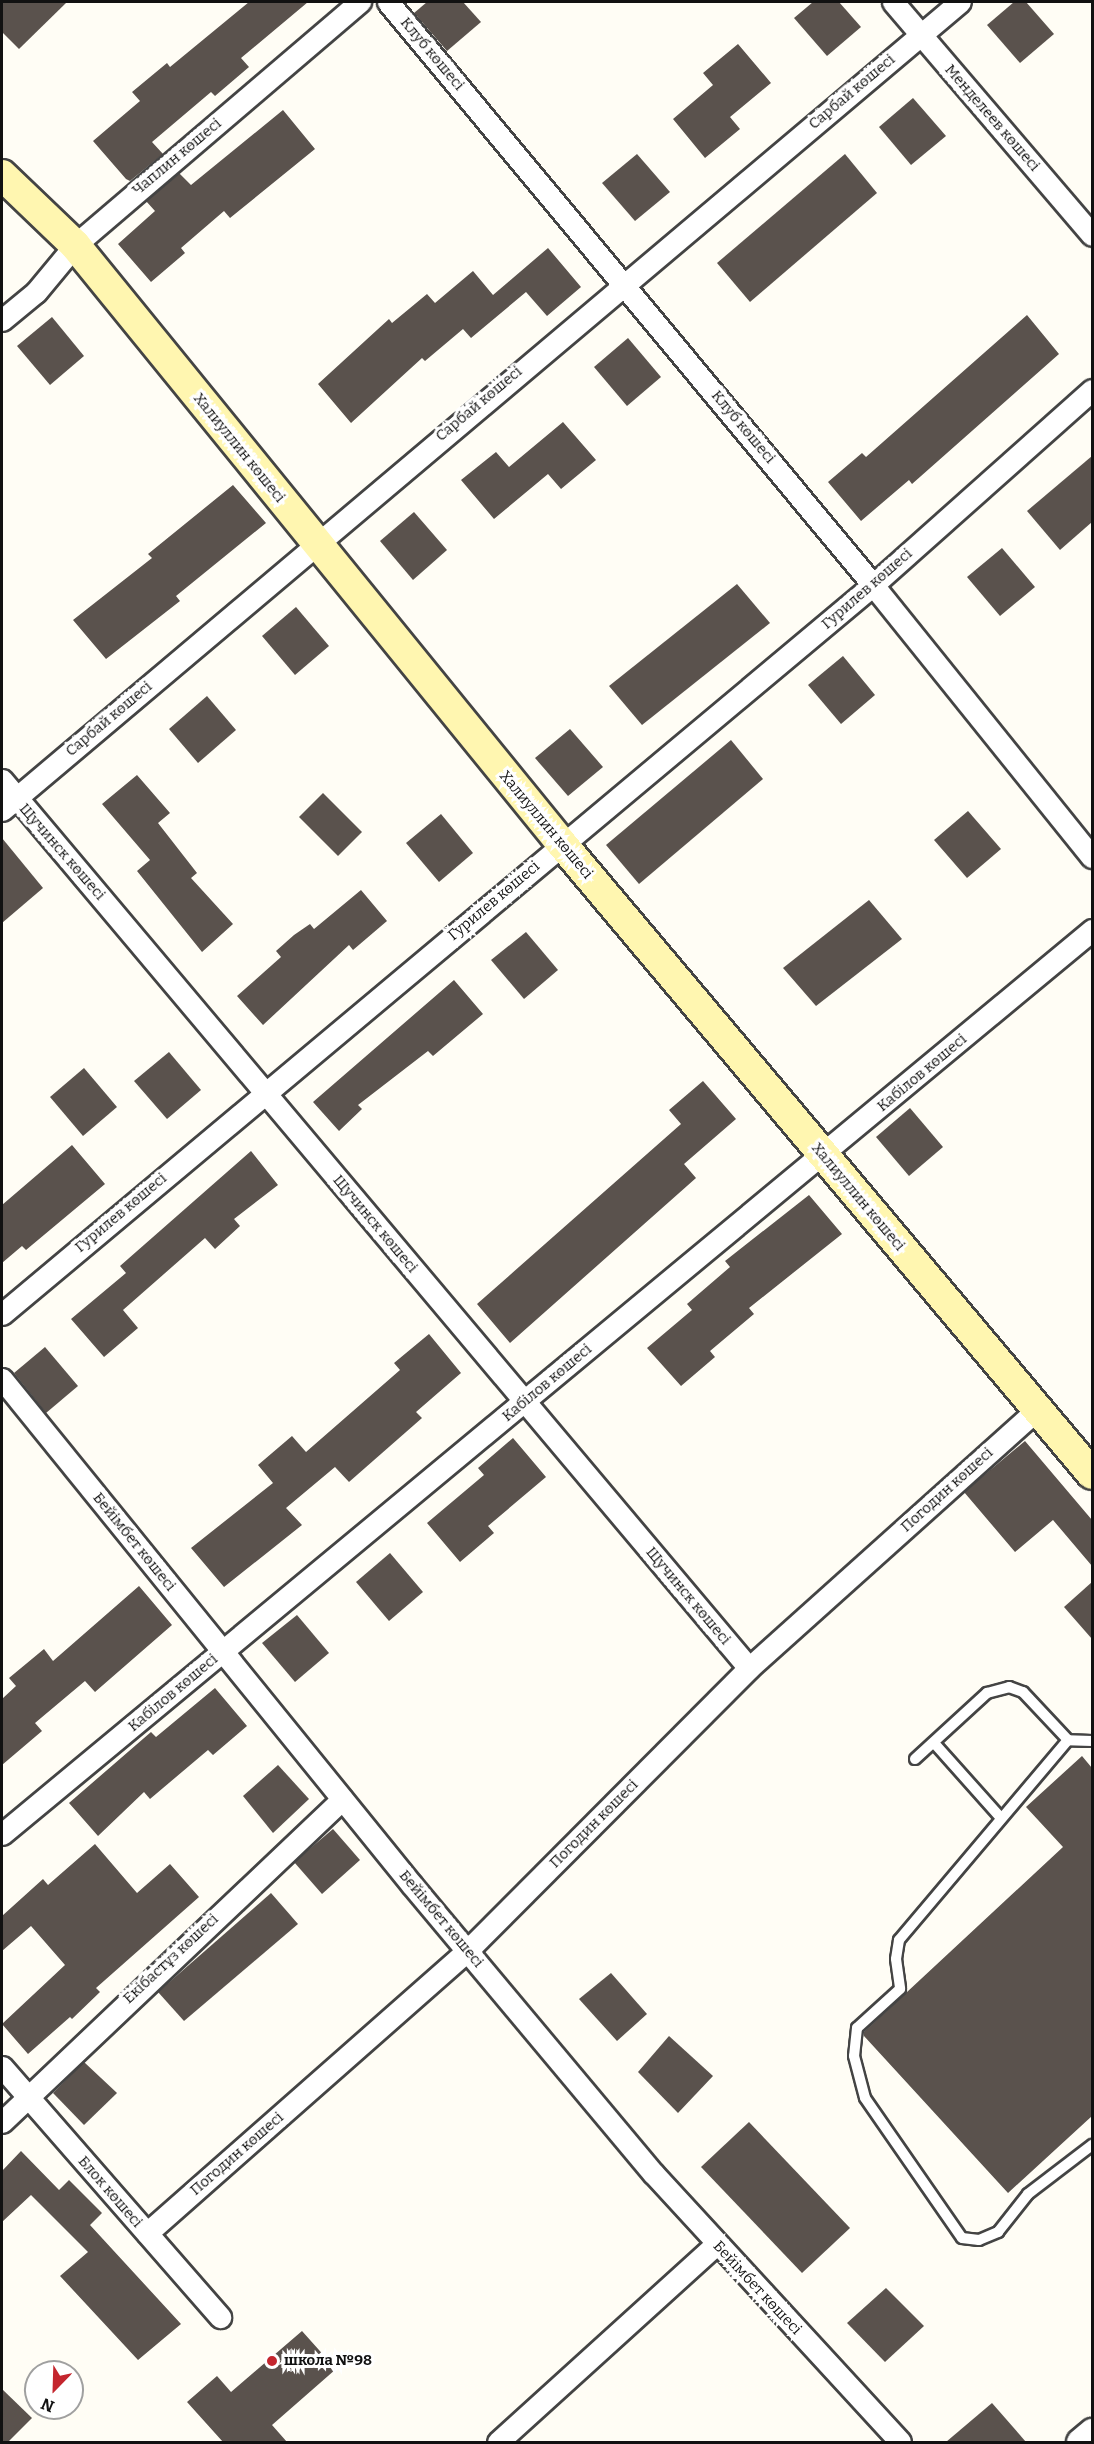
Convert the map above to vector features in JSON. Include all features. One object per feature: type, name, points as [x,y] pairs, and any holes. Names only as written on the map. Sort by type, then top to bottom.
[{"type":"main road","name":"Халиуллин көшесі","points":[[2,175],[75,244],[315,543],[562,844],[1092,1474]]},
{"type":"street","name":"Чаплин көшесі","points":[[2,320],[36,292],[75,244],[360,2]]},
{"type":"street","name":"Клуб көшесі","points":[[388,2],[873,585],[1092,857]]},
{"type":"street","name":"Менделеев көшесі","points":[[893,2],[1092,235]]},
{"type":"street","name":"Сарбай көшесі","points":[[9,804],[623,283],[960,2]]},
{"type":"street","name":"Гурилев көшесі","points":[[2,1314],[265,1091],[873,585],[1092,390]]},
{"type":"street","name":"Щучинск көшесі","points":[[2,780],[9,804],[265,1091],[523,1402],[749,1668]]},
{"type":"street","name":"Кабілов көшесі","points":[[2,1834],[1092,930]]},
{"type":"street","name":"Бейімбет көшесі","points":[[2,1379],[467,1951],[716,2244],[900,2442]]},
{"type":"street","name":"Погодин көшесі","points":[[147,2234],[467,1951],[749,1668],[1037,1410]]},
{"type":"street","name":"Екібастұз көшесі","points":[[2,2121],[25,2096],[342,1799]]},
{"type":"street","name":"Блок көшесі","points":[[2,2067],[220,2317]]},
{"type":"street","points":[[498,2442],[716,2244]]},
{"type":"street","points":[[1080,2442],[1092,2432]]},
{"type":"lane","points":[[915,1759],[935,1744],[987,1693],[1009,1687],[1023,1692],[1068,1740],[1092,1741]]},
{"type":"lane","points":[[1068,1740],[899,1940],[896,1959],[900,1989],[857,2028],[854,2056],[865,2098],[963,2238],[979,2240],[998,2232],[1028,2194],[1092,2145]]},
{"type":"lane","points":[[935,1744],[1001,1818]]},
{"type":"building","points":[[2,2],[67,2],[19,49],[2,32]]},
{"type":"building","points":[[249,2],[308,2],[241,58],[249,67],[215,96],[211,92],[152,142],[163,154],[130,181],[126,179],[93,141],[140,101],[132,92],[167,63],[170,67]]},
{"type":"building","points":[[427,2],[463,2],[481,22],[447,51],[414,13]]},
{"type":"building","points":[[813,2],[839,2],[861,27],[827,56],[794,18]]},
{"type":"building","points":[[1014,2],[1026,2],[1054,34],[1020,63],[987,25]]},
{"type":"building","points":[[738,44],[771,83],[730,117],[740,129],[705,158],[673,119],[713,85],[703,73]]},
{"type":"building","points":[[913,98],[946,136],[911,165],[879,127]]},
{"type":"building","points":[[283,110],[315,149],[230,218],[224,211],[181,248],[185,253],[151,282],[118,244],[155,211],[146,201],[179,173],[191,185]]},
{"type":"building","points":[[637,154],[670,192],[635,221],[602,183]]},
{"type":"building","points":[[845,154],[877,193],[750,302],[717,263]]},
{"type":"building","points":[[548,248],[581,287],[547,316],[526,292],[471,338],[463,329],[425,361],[422,358],[351,423],[318,384],[389,319],[392,323],[427,294],[435,303],[473,271],[493,295]]},
{"type":"building","points":[[1027,315],[1059,354],[912,484],[909,480],[861,521],[828,482],[862,453],[866,457]]},
{"type":"building","points":[[52,317],[84,356],[50,385],[17,346]]},
{"type":"building","points":[[628,338],[661,377],[627,406],[594,367]]},
{"type":"building","points":[[563,422],[596,460],[561,489],[548,474],[494,519],[461,480],[496,452],[509,467]]},
{"type":"building","points":[[1092,456],[1092,522],[1060,550],[1027,511]]},
{"type":"building","points":[[233,485],[266,523],[176,596],[180,601],[106,659],[73,620],[152,558],[148,554]]},
{"type":"building","points":[[414,512],[447,550],[413,580],[380,541]]},
{"type":"building","points":[[1002,548],[1035,587],[1000,616],[967,577]]},
{"type":"building","points":[[737,584],[770,623],[642,725],[609,686]]},
{"type":"building","points":[[296,607],[329,646],[295,675],[262,636]]},
{"type":"building","points":[[843,656],[875,695],[841,724],[808,685]]},
{"type":"building","points":[[207,696],[236,730],[198,763],[169,729]]},
{"type":"building","points":[[570,729],[603,767],[568,796],[535,758]]},
{"type":"building","points":[[731,740],[763,779],[639,884],[606,845]]},
{"type":"building","points":[[137,775],[170,813],[158,823],[197,873],[191,878],[233,924],[202,952],[137,871],[150,860],[102,804]]},
{"type":"building","points":[[323,793],[362,832],[338,856],[299,817]]},
{"type":"building","points":[[968,811],[1001,849],[967,878],[934,840]]},
{"type":"building","points":[[441,814],[473,853],[439,882],[406,843]]},
{"type":"building","points":[[2,838],[43,888],[2,923]]},
{"type":"building","points":[[361,890],[387,921],[353,950],[349,945],[263,1025],[237,996],[281,957],[276,951],[294,935],[310,924],[314,929]]},
{"type":"building","points":[[869,900],[902,939],[816,1006],[783,968]]},
{"type":"building","points":[[526,932],[558,970],[524,999],[491,960]]},
{"type":"building","points":[[454,980],[483,1014],[433,1056],[428,1051],[358,1105],[362,1109],[339,1131],[313,1102]]},
{"type":"building","points":[[169,1052],[201,1090],[167,1119],[134,1081]]},
{"type":"building","points":[[84,1068],[117,1107],[83,1136],[50,1097]]},
{"type":"building","points":[[703,1081],[736,1119],[684,1164],[696,1178],[510,1343],[477,1304],[681,1124],[669,1110]]},
{"type":"building","points":[[910,1108],[943,1147],[909,1176],[876,1137]]},
{"type":"building","points":[[72,1145],[105,1184],[26,1250],[22,1246],[2,1263],[2,1205]]},
{"type":"building","points":[[251,1151],[278,1185],[234,1219],[240,1226],[215,1249],[205,1238],[123,1310],[138,1328],[104,1357],[71,1319],[126,1273],[120,1266]]},
{"type":"building","points":[[809,1195],[842,1234],[749,1308],[754,1314],[710,1351],[715,1357],[681,1386],[647,1348],[692,1310],[687,1304],[730,1267],[725,1261]]},
{"type":"building","points":[[429,1334],[461,1373],[416,1412],[422,1418],[349,1482],[335,1467],[286,1508],[302,1525],[224,1587],[191,1548],[273,1483],[258,1465],[292,1436],[306,1452],[400,1370],[394,1363]]},
{"type":"building","points":[[45,1347],[78,1386],[46,1413],[14,1373]]},
{"type":"building","points":[[513,1438],[546,1477],[488,1526],[494,1533],[460,1562],[427,1523],[484,1475],[478,1468]]},
{"type":"building","points":[[1025,1441],[1092,1520],[1092,1566],[1053,1520],[1015,1552],[964,1492]]},
{"type":"building","points":[[390,1553],[423,1592],[389,1621],[356,1582]]},
{"type":"building","points":[[1092,1582],[1092,1639],[1064,1607]]},
{"type":"building","points":[[139,1586],[172,1625],[95,1692],[85,1681],[35,1723],[42,1731],[2,1765],[2,1699],[16,1686],[9,1678],[44,1649],[53,1661]]},
{"type":"building","points":[[297,1615],[329,1653],[295,1682],[262,1643]]},
{"type":"building","points":[[215,1688],[247,1726],[213,1755],[208,1750],[150,1799],[144,1792],[98,1836],[69,1803],[151,1732],[156,1737]]},
{"type":"building","points":[[1082,1756],[1092,1768],[1092,2116],[1008,2193],[864,2036],[864,2032],[1063,1847],[1026,1807]]},
{"type":"building","points":[[278,1765],[309,1799],[273,1833],[243,1796]]},
{"type":"building","points":[[333,1829],[360,1860],[322,1894],[294,1862]]},
{"type":"building","points":[[95,1844],[137,1893],[170,1864],[199,1897],[96,1988],[100,1992],[72,2019],[70,2017],[28,2054],[2,2024],[65,1965],[31,1926],[2,1951],[2,1916],[43,1879],[48,1885]]},
{"type":"building","points":[[271,1893],[298,1924],[184,2021],[158,1992]]},
{"type":"building","points":[[611,1973],[647,2014],[617,2041],[579,1999]]},
{"type":"building","points":[[669,2036],[713,2076],[678,2113],[638,2072]]},
{"type":"building","points":[[84,2062],[117,2093],[84,2125],[53,2093]]},
{"type":"building","points":[[749,2122],[850,2228],[802,2273],[701,2167]]},
{"type":"building","points":[[21,2151],[59,2190],[69,2180],[102,2213],[90,2225],[181,2324],[138,2360],[60,2276],[88,2252],[31,2195],[2,2222],[2,2171]]},
{"type":"building","points":[[886,2288],[924,2326],[885,2362],[847,2323]]},
{"type":"building","points":[[302,2331],[336,2369],[272,2425],[287,2442],[223,2442],[187,2402],[217,2376],[231,2392]]},
{"type":"building","points":[[2,2389],[24,2410],[24,2420],[30,2420],[8,2442],[2,2442]]},
{"type":"building","points":[[992,2403],[1026,2442],[946,2442]]},
{"type":"place","name":"школа №98","points":[[272,2361]]}]
